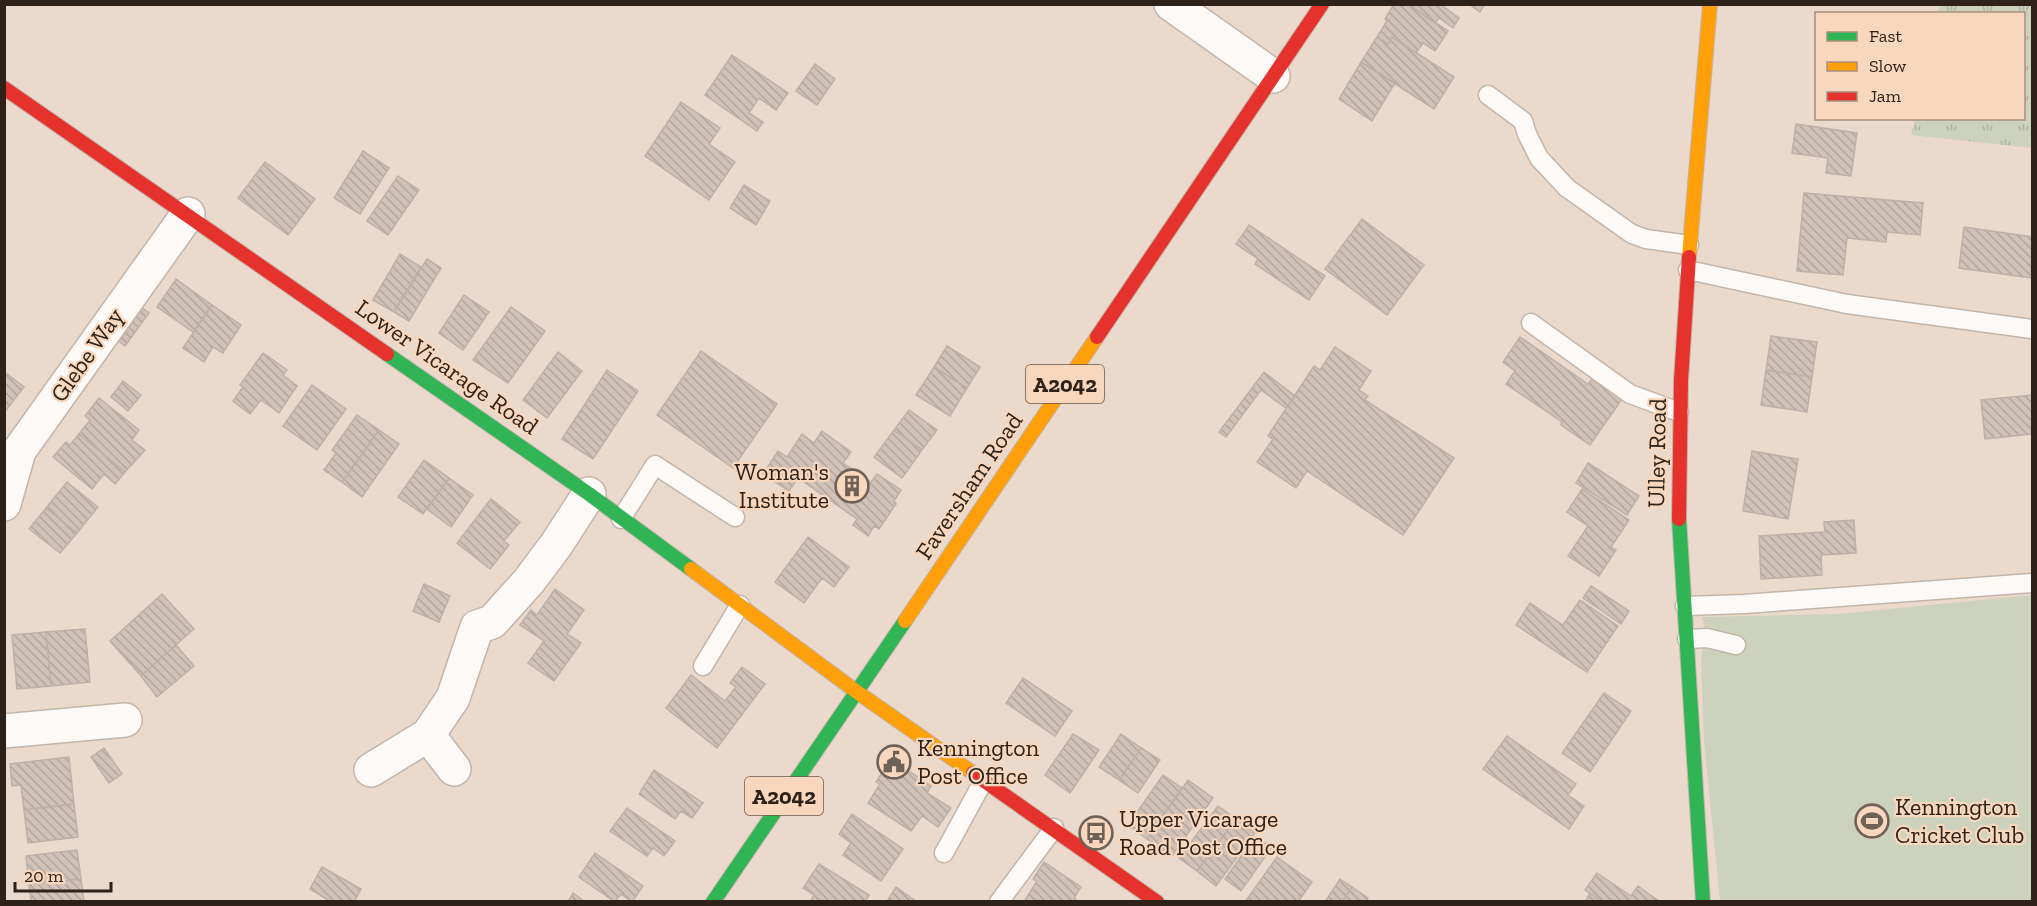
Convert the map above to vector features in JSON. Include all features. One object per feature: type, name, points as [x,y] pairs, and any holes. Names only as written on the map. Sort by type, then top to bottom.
[{"type":"street","points":[[1171,4],[1273,76]]},
{"type":"street","name":"Faversham Road","points":[[712,902],[857,692],[1322,4]]},
{"type":"street","name":"Ulley Road","points":[[1703,902],[1678,506],[1679,412],[1689,245],[1710,4]]},
{"type":"street","name":"Lower Vicarage Road","points":[[4,88],[589,494],[857,692],[1157,902]]},
{"type":"street","name":"Glebe Way","points":[[4,504],[19,451],[188,214]]},
{"type":"street","points":[[371,770],[428,735],[453,698],[477,627],[492,622],[529,581],[589,494]]},
{"type":"street","points":[[4,731],[125,720]]},
{"type":"street","points":[[428,735],[454,769]]},
{"type":"lane","points":[[1488,95],[1523,121],[1539,158],[1567,188],[1632,234],[1646,239],[1689,245]]},
{"type":"lane","points":[[1688,270],[1847,304],[2032,329]]},
{"type":"lane","points":[[1531,323],[1630,394],[1679,412]]},
{"type":"lane","points":[[621,519],[655,465],[735,517]]},
{"type":"lane","points":[[1685,606],[1744,604],[2032,583]]},
{"type":"lane","points":[[703,666],[740,606]]},
{"type":"lane","points":[[1687,639],[1707,638],[1736,645]]},
{"type":"lane","points":[[944,853],[984,780]]},
{"type":"lane","points":[[999,902],[1054,828]]},
{"type":"green space","points":[[1940,4],[2032,5],[2032,148],[1911,135],[1915,120],[2025,120],[2025,12],[1938,12]]},
{"type":"green space","name":"Kennington Cricket Club","points":[[2032,595],[2032,901],[1720,901],[1704,741],[1701,655],[1707,638],[1702,617],[1839,614]]},
{"type":"building","points":[[1394,4],[1408,4],[1448,31],[1435,51],[1423,43],[1416,53],[1392,37],[1388,44],[1377,37]]},
{"type":"building","points":[[1408,4],[1440,4],[1459,18],[1453,28],[1439,18],[1435,23]]},
{"type":"building","points":[[1469,4],[1485,4],[1480,12]]},
{"type":"building","points":[[1377,37],[1388,44],[1392,37],[1454,77],[1434,109],[1361,62]]},
{"type":"building","points":[[732,55],[788,93],[776,110],[759,98],[749,113],[763,122],[757,131],[705,95]]},
{"type":"building","points":[[1361,62],[1395,83],[1372,121],[1339,99]]},
{"type":"building","points":[[815,64],[835,79],[817,105],[796,91]]},
{"type":"building","points":[[681,102],[720,128],[709,144],[735,162],[709,200],[645,156]]},
{"type":"building","points":[[1796,124],[1857,133],[1851,176],[1826,173],[1828,158],[1792,153]]},
{"type":"building","points":[[363,151],[389,168],[360,214],[334,198]]},
{"type":"building","points":[[265,162],[315,199],[288,235],[238,198]]},
{"type":"building","points":[[398,176],[419,190],[388,235],[367,221]]},
{"type":"building","points":[[744,185],[770,201],[756,225],[730,208]]},
{"type":"building","points":[[1804,193],[1923,203],[1920,235],[1887,232],[1886,242],[1847,238],[1843,275],[1797,271]]},
{"type":"building","points":[[1362,219],[1424,265],[1387,315],[1325,269]]},
{"type":"building","points":[[1249,225],[1325,276],[1309,300],[1255,264],[1258,259],[1236,244]]},
{"type":"building","points":[[1964,227],[2032,237],[2031,278],[1959,268]]},
{"type":"building","points":[[400,254],[421,267],[394,312],[373,300]]},
{"type":"building","points":[[427,259],[441,268],[409,321],[394,312]]},
{"type":"building","points":[[176,279],[212,305],[193,332],[157,307]]},
{"type":"building","points":[[464,295],[489,312],[463,350],[439,333]]},
{"type":"building","points":[[137,304],[149,313],[125,346],[113,337]]},
{"type":"building","points":[[212,305],[241,325],[223,353],[213,347],[204,362],[183,348]]},
{"type":"building","points":[[511,307],[545,331],[508,383],[473,360]]},
{"type":"building","points":[[1771,336],[1817,342],[1812,377],[1766,370]]},
{"type":"building","points":[[1520,337],[1588,384],[1592,379],[1622,399],[1590,445],[1561,425],[1562,422],[1506,384],[1515,371],[1503,362]]},
{"type":"building","points":[[947,346],[980,367],[967,388],[934,367]]},
{"type":"building","points":[[1335,347],[1371,371],[1359,390],[1368,396],[1365,400],[1454,458],[1403,535],[1307,471],[1296,488],[1257,462],[1273,439],[1268,436],[1314,366],[1320,370]]},
{"type":"building","points":[[701,351],[777,404],[733,468],[657,415]]},
{"type":"building","points":[[558,352],[582,371],[547,418],[523,400]]},
{"type":"building","points":[[263,353],[287,370],[283,375],[297,386],[279,413],[261,400],[250,414],[233,401],[243,387],[240,385]]},
{"type":"building","points":[[934,367],[967,388],[950,416],[916,395]]},
{"type":"building","points":[[607,370],[638,391],[593,459],[562,439]]},
{"type":"building","points":[[1766,370],[1812,377],[1807,412],[1761,405]]},
{"type":"building","points":[[1264,372],[1295,396],[1286,408],[1261,390],[1226,437],[1219,432]]},
{"type":"building","points":[[6,373],[24,387],[4,413],[4,375]]},
{"type":"building","points":[[123,381],[141,395],[128,411],[111,397]]},
{"type":"building","points":[[312,385],[346,409],[317,450],[283,426]]},
{"type":"building","points":[[2032,395],[2032,434],[1985,439],[1981,400]]},
{"type":"building","points":[[99,398],[139,430],[132,440],[145,450],[125,472],[79,434],[90,420],[85,416]]},
{"type":"building","points":[[909,410],[937,430],[922,450],[894,430]]},
{"type":"building","points":[[357,415],[379,430],[342,482],[324,470],[336,453],[332,450]]},
{"type":"building","points":[[379,430],[399,444],[362,497],[342,482]]},
{"type":"building","points":[[894,430],[922,450],[902,478],[874,457]]},
{"type":"building","name":"Woman's Institute","points":[[822,431],[851,452],[843,463],[871,482],[877,474],[901,490],[894,501],[896,504],[879,529],[874,526],[868,536],[853,525],[857,519],[798,478],[789,491],[763,474],[778,451],[787,457],[802,434],[814,443]]},
{"type":"building","points":[[79,434],[125,472],[115,484],[104,474],[92,489],[53,457],[66,442],[70,445]]},
{"type":"building","points":[[1752,451],[1798,459],[1788,519],[1743,511]]},
{"type":"building","points":[[424,460],[449,478],[423,514],[398,497]]},
{"type":"building","points":[[1588,463],[1639,496],[1627,515],[1576,483]]},
{"type":"building","points":[[449,478],[473,495],[451,527],[427,509]]},
{"type":"building","points":[[67,482],[98,507],[77,533],[46,508]]},
{"type":"building","points":[[1582,489],[1629,520],[1611,547],[1616,550],[1599,576],[1568,556],[1588,526],[1567,512]]},
{"type":"building","points":[[491,499],[520,522],[504,541],[509,545],[490,569],[457,543]]},
{"type":"building","points":[[46,508],[77,533],[60,553],[29,529]]},
{"type":"building","points":[[1854,520],[1856,553],[1821,555],[1822,575],[1761,579],[1759,536],[1825,532],[1824,522]]},
{"type":"building","points":[[808,537],[849,567],[834,587],[822,578],[804,603],[775,582]]},
{"type":"building","points":[[424,584],[450,596],[439,622],[413,611]]},
{"type":"building","points":[[1591,586],[1629,611],[1621,624],[1583,598]]},
{"type":"building","points":[[555,589],[584,610],[567,634],[581,643],[554,681],[528,663],[544,641],[520,625],[531,610],[537,615]]},
{"type":"building","points":[[162,594],[194,629],[141,676],[110,641]]},
{"type":"building","points":[[1580,600],[1618,626],[1587,672],[1516,625],[1530,603],[1563,625]]},
{"type":"building","points":[[85,629],[90,682],[51,686],[46,632]]},
{"type":"building","points":[[46,632],[51,686],[17,689],[12,635]]},
{"type":"building","points":[[176,645],[194,666],[157,697],[141,676]]},
{"type":"building","points":[[742,667],[765,684],[717,748],[666,708],[691,675],[725,701],[736,687],[730,683]]},
{"type":"building","points":[[1023,678],[1072,711],[1055,736],[1006,703]]},
{"type":"building","points":[[1604,693],[1631,711],[1590,772],[1562,753]]},
{"type":"building","points":[[1073,734],[1099,750],[1070,793],[1045,775]]},
{"type":"building","points":[[1121,734],[1141,748],[1119,780],[1099,767]]},
{"type":"building","points":[[1507,736],[1576,784],[1568,795],[1584,806],[1569,829],[1483,769]]},
{"type":"building","points":[[104,748],[122,774],[109,783],[91,757]]},
{"type":"building","points":[[1141,748],[1160,760],[1138,793],[1119,780]]},
{"type":"building","points":[[69,757],[74,804],[24,810],[21,785],[12,786],[10,764]]},
{"type":"building","points":[[891,759],[931,786],[927,793],[951,808],[938,827],[922,816],[911,831],[868,803],[880,784],[876,782]]},
{"type":"building","points":[[654,770],[703,803],[692,818],[681,811],[675,819],[639,794]]},
{"type":"building","points":[[1163,775],[1182,788],[1147,839],[1128,825]]},
{"type":"building","points":[[1188,780],[1213,798],[1172,856],[1147,839]]},
{"type":"building","points":[[74,804],[78,837],[28,843],[24,810]]},
{"type":"building","points":[[1218,806],[1236,819],[1197,871],[1179,858]]},
{"type":"building","points":[[627,808],[675,841],[664,856],[653,848],[647,856],[610,831]]},
{"type":"building","points":[[852,814],[903,849],[881,881],[843,855],[851,843],[839,834]]},
{"type":"building","points":[[1236,819],[1255,833],[1216,886],[1197,871]]},
{"type":"building","points":[[1265,843],[1272,847],[1241,891],[1225,879],[1247,848],[1257,855]]},
{"type":"building","points":[[77,850],[81,879],[29,884],[26,856]]},
{"type":"building","points":[[595,853],[643,886],[632,902],[621,894],[615,902],[579,877]]},
{"type":"building","points":[[1277,857],[1312,882],[1298,902],[1245,902]]},
{"type":"building","points":[[1044,862],[1081,887],[1074,898],[1079,902],[1024,902],[1037,881],[1033,879]]},
{"type":"building","points":[[819,864],[869,895],[865,902],[810,902],[814,895],[803,888]]},
{"type":"building","points":[[322,867],[361,889],[354,902],[331,902],[310,889]]},
{"type":"building","points":[[1597,873],[1631,896],[1638,886],[1660,902],[1602,902],[1585,890]]},
{"type":"building","points":[[81,879],[84,902],[31,902],[29,884]]},
{"type":"building","points":[[1340,879],[1352,887],[1342,902],[1325,902]]},
{"type":"building","points":[[896,887],[917,902],[890,902],[888,900]]},
{"type":"building","points":[[1352,887],[1368,898],[1366,902],[1342,902]]},
{"type":"building","points":[[573,893],[585,902],[568,902]]},
{"type":"building","points":[[1590,893],[1602,902],[1585,902]]},
{"type":"traffic: fast","points":[[387,354],[589,494],[691,569]]},
{"type":"traffic: fast","points":[[1679,519],[1703,902]]},
{"type":"traffic: fast","points":[[713,902],[905,621]]},
{"type":"traffic: slow","points":[[1689,257],[1710,4]]},
{"type":"traffic: slow","points":[[905,621],[1097,337]]},
{"type":"traffic: slow","points":[[691,569],[857,692],[973,773]]},
{"type":"traffic: jam","points":[[1097,337],[1322,4]]},
{"type":"traffic: jam","points":[[4,88],[387,354]]},
{"type":"traffic: jam","points":[[1679,519],[1681,380],[1689,257]]},
{"type":"traffic: jam","points":[[973,773],[1157,902]]},
{"type":"place","name":"Woman's Institute","points":[[852,486]]},
{"type":"place","name":"Kennington Post Office","points":[[894,762]]},
{"type":"place","name":"Kennington Cricket Club","points":[[1872,821]]},
{"type":"place","name":"Upper Vicarage Road Post Office","points":[[1096,833]]}]
